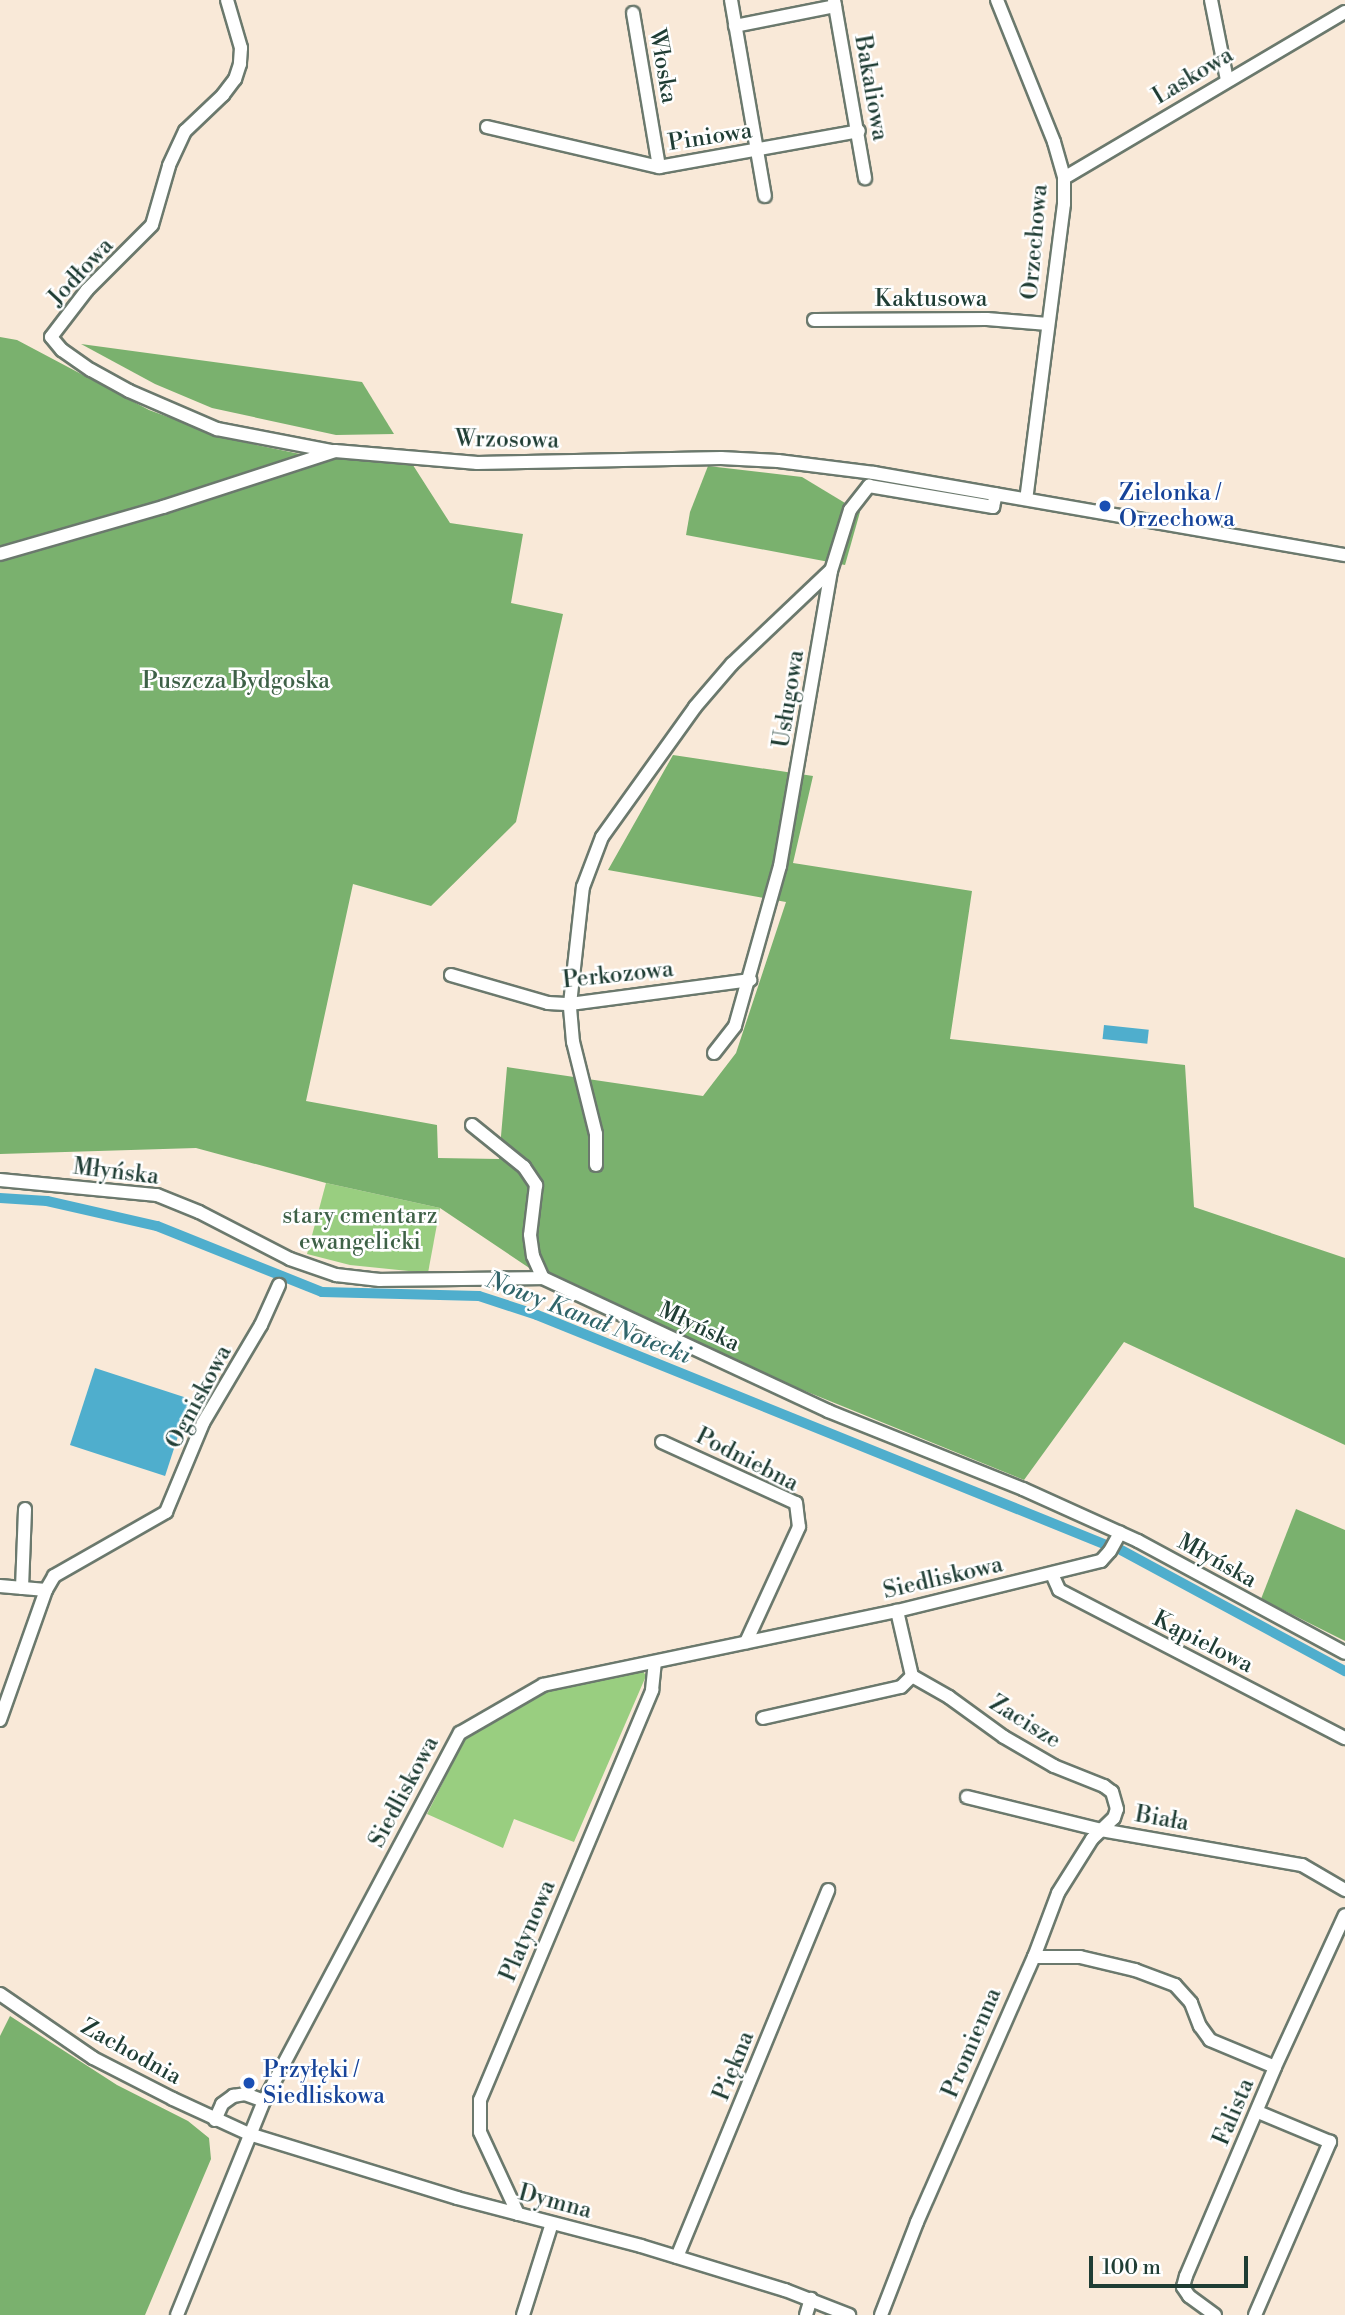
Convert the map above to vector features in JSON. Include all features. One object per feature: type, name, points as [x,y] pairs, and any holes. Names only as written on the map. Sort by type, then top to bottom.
[{"type":"street","name":"Jodłowa","points":[[227,0],[241,47],[240,64],[235,79],[223,95],[185,131],[171,159],[152,225],[87,290],[51,337],[62,351],[100,375],[216,429],[335,451]]},
{"type":"street","points":[[731,0],[765,196]]},
{"type":"street","name":"Orzechowa","points":[[997,0],[1054,142],[1064,178],[1064,204],[1026,499]]},
{"type":"street","points":[[1211,0],[1227,80]]},
{"type":"street","name":"Bakaliowa","points":[[736,26],[834,3],[859,131],[865,178]]},
{"type":"street","name":"Laskowa","points":[[1064,178],[1342,8]]},
{"type":"street","name":"Włoska","points":[[633,13],[659,167]]},
{"type":"street","name":"Piniowa","points":[[487,127],[659,167],[859,131]]},
{"type":"street","name":"Kaktusowa","points":[[814,320],[987,319],[1048,324]]},
{"type":"street","name":"Wrzosowa","points":[[0,554],[163,508],[335,451],[477,463],[721,458],[778,461],[996,494],[1345,555]]},
{"type":"street","name":"Usługowa","points":[[714,1053],[735,1026],[780,866],[831,571],[849,510],[869,486],[993,507],[996,494]]},
{"type":"street","points":[[596,1165],[596,1134],[573,1042],[570,1004],[583,887],[601,837],[695,707],[732,664],[831,571]]},
{"type":"street","name":"Perkozowa","points":[[451,975],[548,1003],[570,1004],[750,980]]},
{"type":"street","points":[[472,1125],[524,1167],[536,1185],[530,1235],[533,1256],[543,1278]]},
{"type":"street","name":"Młyńska","points":[[0,1180],[158,1195],[200,1212],[290,1259],[336,1275],[380,1280],[543,1278],[828,1411],[1023,1489],[1120,1533],[1345,1653]]},
{"type":"street","name":"Ogniskowa","points":[[46,1594],[54,1576],[166,1512],[203,1423],[261,1325],[279,1285]]},
{"type":"street","name":"Podniebna","points":[[662,1442],[796,1503],[799,1527],[746,1642]]},
{"type":"street","points":[[22,1588],[25,1509]]},
{"type":"street","name":"Siedliskowa","points":[[177,2315],[264,2101],[460,1732],[543,1685],[897,1611],[1101,1561],[1120,1533]]},
{"type":"street","name":"Kąpielowa","points":[[1052,1574],[1059,1590],[1345,1738]]},
{"type":"street","points":[[0,1586],[46,1594],[0,1720]]},
{"type":"street","points":[[763,1718],[901,1687],[912,1676],[897,1611]]},
{"type":"street","name":"Platynowa","points":[[518,2214],[480,2133],[480,2100],[652,1690],[654,1663]]},
{"type":"street","name":"Zacisze","points":[[912,1676],[950,1697],[1004,1737],[1054,1766],[1104,1786],[1116,1800]]},
{"type":"street","name":"Biała","points":[[967,1797],[1101,1829],[1302,1865],[1345,1891]]},
{"type":"street","name":"Promienna","points":[[881,2315],[917,2222],[1034,1957],[1058,1893],[1101,1829],[1114,1818],[1116,1800]]},
{"type":"street","name":"Piękna","points":[[677,2257],[828,1890]]},
{"type":"street","name":"Falista","points":[[1215,2315],[1189,2296],[1183,2287],[1275,2067],[1345,1915]]},
{"type":"street","points":[[1034,1957],[1080,1957],[1135,1970],[1175,1985],[1191,2003],[1199,2026],[1210,2040],[1275,2067]]},
{"type":"street","name":"Zachodnia","points":[[0,1994],[93,2058],[215,2120],[249,2134]]},
{"type":"street","points":[[215,2120],[222,2104],[233,2096],[245,2094],[264,2101]]},
{"type":"street","points":[[1255,2315],[1331,2142],[1258,2112]]},
{"type":"street","name":"Dymna","points":[[249,2134],[518,2214],[677,2257],[811,2299],[849,2315]]},
{"type":"street","points":[[523,2315],[552,2223]]},
{"type":"street","points":[[806,2315],[811,2299]]},
{"type":"green space","name":"Puszcza Bydgoska","points":[[0,337],[17,340],[149,410],[228,439],[305,455],[411,462],[450,523],[523,534],[511,603],[563,614],[516,822],[431,906],[353,884],[306,1101],[437,1125],[438,1158],[499,1159],[507,1067],[703,1096],[736,1053],[786,902],[608,870],[673,755],[813,776],[793,863],[972,891],[950,1039],[1185,1065],[1194,1207],[1345,1258],[1345,1445],[1124,1342],[1024,1480],[571,1296],[440,1208],[326,1183],[196,1148],[0,1154]]},
{"type":"green space","points":[[81,344],[362,382],[394,434],[336,435],[212,408],[155,384]]},
{"type":"green space","points":[[708,466],[802,477],[860,512],[845,565],[686,535],[690,512]]},
{"type":"green space","name":"stary cmentarz ewangelicki","points":[[326,1183],[440,1208],[428,1273],[350,1265],[307,1254]]},
{"type":"green space","points":[[1296,1509],[1345,1530],[1345,1641],[1261,1599]]},
{"type":"green space","points":[[643,1671],[646,1676],[574,1842],[514,1819],[503,1848],[427,1814],[465,1739],[544,1692]]},
{"type":"green space","points":[[10,2016],[117,2085],[188,2121],[209,2138],[211,2159],[145,2315],[0,2315],[0,2036]]},
{"type":"water","points":[[1104,1025],[1149,1030],[1147,1044],[1103,1039]]},
{"type":"water","points":[[95,1368],[190,1399],[165,1476],[70,1445]]},
{"type":"waterway","name":"Nowy Kanał Notecki","points":[[0,1198],[47,1201],[157,1226],[322,1292],[479,1296],[537,1315],[1104,1544]]},
{"type":"waterway","name":"Nowy Kanał Notecki","points":[[1121,1550],[1345,1671]]},
{"type":"place","name":"Zielonka / Orzechowa","points":[[1105,506]]},
{"type":"place","name":"Przyłęki / Siedliskowa","points":[[249,2083]]}]
